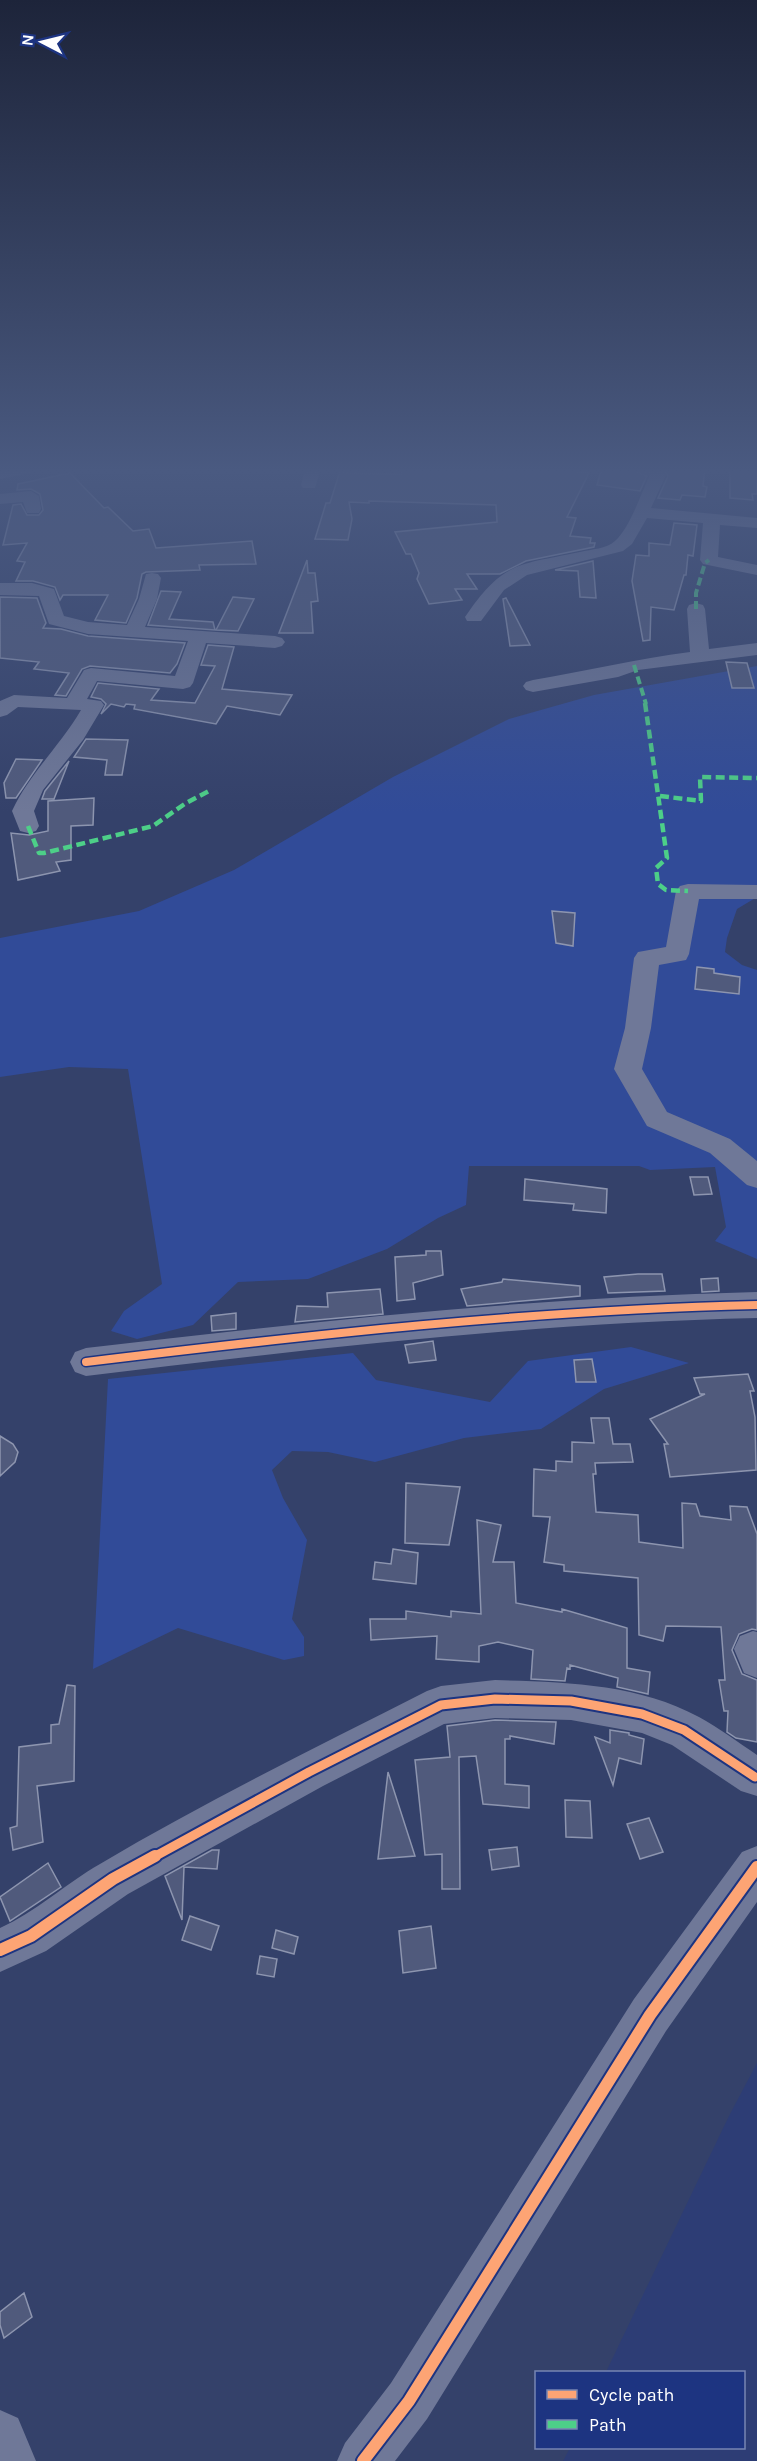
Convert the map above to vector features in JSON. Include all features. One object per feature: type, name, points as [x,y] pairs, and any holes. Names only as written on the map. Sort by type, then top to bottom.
[{"type":"street","points":[[134,632],[148,598],[151,583]]},
{"type":"street","points":[[474,617],[488,594],[500,583]]},
{"type":"street","points":[[0,589],[32,589],[46,593],[56,620],[88,628],[276,642]]},
{"type":"street","points":[[696,609],[700,656]]},
{"type":"street","points":[[73,705],[91,674],[183,683],[199,636]]},
{"type":"street","points":[[533,686],[618,671],[634,665],[757,649]]},
{"type":"street","points":[[0,711],[14,701],[94,705],[76,736],[33,789],[23,811],[28,826]]},
{"type":"street","points":[[757,892],[688,891],[677,954],[646,958],[638,1028],[628,1069],[657,1119],[720,1146],[757,1176]]},
{"type":"street","points":[[86,1362],[279,1339],[527,1318],[757,1305]]},
{"type":"street","points":[[0,1950],[31,1936],[113,1880],[309,1772],[441,1705],[495,1699],[572,1701],[642,1714],[684,1730],[756,1777]]},
{"type":"street","points":[[363,2461],[409,2402],[650,2014],[757,1867]]},
{"type":"street","points":[[0,2436],[10,2461]]},
{"type":"shaded area","points":[[757,666],[757,897],[737,909],[727,938],[725,952],[742,965],[757,970],[757,1259],[715,1241],[726,1227],[715,1167],[650,1170],[639,1166],[469,1166],[466,1205],[438,1218],[387,1249],[308,1279],[238,1282],[193,1325],[137,1339],[111,1331],[124,1311],[162,1284],[128,1069],[69,1067],[0,1077],[0,938],[139,911],[234,870],[393,777],[509,719],[594,695]]},
{"type":"shaded area","points":[[631,1347],[689,1363],[604,1389],[541,1429],[464,1438],[375,1462],[328,1452],[292,1451],[272,1470],[283,1498],[307,1540],[292,1619],[304,1637],[304,1656],[284,1660],[178,1628],[93,1669],[108,1379],[353,1353],[376,1380],[490,1402],[528,1361]]},
{"type":"shaded area","points":[[757,2063],[757,2461],[563,2461],[569,2449],[745,2449],[745,2371],[606,2371],[729,2116]]},
{"type":"building","points":[[40,583],[140,583],[137,598],[126,623],[95,620],[108,595],[63,595],[60,600],[55,587]]},
{"type":"building","points":[[298,583],[316,583],[318,601],[311,602],[313,633],[279,633]]},
{"type":"building","points":[[419,583],[473,583],[477,589],[455,589],[462,600],[429,604]]},
{"type":"building","points":[[579,583],[595,583],[596,598],[580,597]]},
{"type":"building","points":[[632,583],[682,583],[674,610],[651,607],[650,640],[643,641]]},
{"type":"building","points":[[161,591],[181,592],[169,619],[213,622],[215,630],[148,625]]},
{"type":"building","points":[[0,597],[37,598],[46,623],[43,628],[61,629],[88,636],[185,643],[177,664],[170,673],[90,666],[82,669],[66,696],[55,695],[69,673],[34,669],[39,662],[0,658]]},
{"type":"building","points":[[233,597],[254,599],[238,631],[216,630]]},
{"type":"building","points":[[506,598],[530,645],[510,646],[503,599]]},
{"type":"building","points":[[208,645],[234,647],[222,689],[292,695],[280,715],[227,706],[216,724],[134,709],[135,705],[126,704],[124,707],[111,704],[101,714],[106,704],[101,699],[91,697],[98,683],[159,689],[151,700],[195,703],[215,666],[201,665]]},
{"type":"building","points":[[726,662],[747,663],[754,688],[732,688]]},
{"type":"building","points":[[86,739],[128,740],[122,775],[105,775],[107,760],[74,757]]},
{"type":"building","points":[[16,759],[42,760],[16,798],[6,798],[4,783]]},
{"type":"building","points":[[69,761],[54,799],[42,799],[45,791]]},
{"type":"building","points":[[94,798],[93,825],[71,826],[71,860],[56,862],[60,871],[18,880],[11,833],[29,835],[48,831],[48,801]]},
{"type":"building","points":[[552,911],[575,913],[573,946],[556,943]]},
{"type":"building","points":[[697,967],[714,969],[714,973],[740,977],[739,994],[695,989]]},
{"type":"building","points":[[690,1177],[708,1177],[712,1194],[694,1195]]},
{"type":"building","points":[[525,1179],[607,1189],[606,1213],[573,1210],[574,1204],[524,1200]]},
{"type":"building","points":[[426,1251],[441,1251],[443,1275],[413,1283],[415,1299],[397,1301],[395,1257],[426,1255]]},
{"type":"building","points":[[662,1274],[665,1291],[608,1293],[604,1277]]},
{"type":"building","points":[[718,1278],[719,1291],[702,1292],[701,1279]]},
{"type":"building","points":[[503,1279],[580,1286],[580,1296],[467,1306],[461,1289],[502,1282]]},
{"type":"building","points":[[380,1289],[383,1314],[295,1322],[297,1306],[328,1307],[327,1293]]},
{"type":"building","points":[[236,1313],[236,1329],[212,1331],[211,1316]]},
{"type":"building","points":[[433,1341],[436,1360],[409,1363],[405,1345]]},
{"type":"building","points":[[592,1359],[596,1382],[576,1382],[574,1360]]},
{"type":"building","points":[[748,1374],[754,1391],[750,1391],[755,1417],[756,1470],[670,1477],[664,1444],[668,1444],[650,1419],[705,1394],[700,1394],[694,1378]]},
{"type":"building","points":[[591,1418],[609,1418],[613,1444],[630,1444],[633,1462],[595,1463],[596,1474],[593,1474],[596,1512],[638,1515],[639,1542],[683,1548],[682,1503],[696,1504],[700,1516],[731,1520],[730,1506],[747,1507],[757,1534],[757,1630],[752,1629],[739,1634],[732,1650],[742,1674],[757,1680],[757,1742],[736,1738],[727,1732],[728,1711],[724,1711],[719,1680],[725,1680],[721,1627],[666,1626],[663,1641],[639,1635],[638,1578],[564,1571],[564,1565],[544,1562],[550,1517],[533,1516],[534,1469],[556,1471],[556,1461],[572,1462],[572,1442],[594,1443]]},
{"type":"building","points":[[0,1436],[13,1444],[18,1452],[15,1462],[0,1476]]},
{"type":"building","points":[[406,1483],[460,1487],[449,1545],[405,1543]]},
{"type":"building","points":[[477,1520],[501,1525],[493,1562],[514,1562],[516,1603],[562,1612],[562,1609],[627,1628],[627,1668],[650,1672],[648,1694],[617,1687],[618,1678],[570,1665],[570,1669],[567,1668],[565,1681],[531,1679],[533,1650],[498,1642],[479,1646],[479,1662],[436,1659],[437,1636],[371,1640],[370,1619],[406,1619],[406,1611],[451,1617],[451,1611],[481,1614]]},
{"type":"building","points":[[393,1549],[418,1553],[416,1584],[373,1579],[375,1562],[391,1564]]},
{"type":"building","points":[[67,1685],[75,1686],[74,1781],[37,1786],[43,1842],[13,1850],[10,1828],[17,1826],[19,1747],[51,1743],[51,1725],[59,1724]]},
{"type":"building","points":[[495,1720],[556,1722],[554,1744],[510,1736],[510,1739],[505,1739],[505,1784],[529,1786],[529,1808],[483,1804],[476,1756],[459,1757],[460,1889],[442,1889],[442,1854],[425,1855],[415,1760],[450,1757],[447,1726]]},
{"type":"building","points":[[610,1730],[629,1733],[629,1735],[644,1739],[641,1764],[619,1758],[613,1785],[595,1737],[610,1743]]},
{"type":"building","points":[[388,1772],[415,1856],[378,1859]]},
{"type":"building","points":[[565,1800],[590,1801],[592,1838],[566,1837]]},
{"type":"building","points":[[649,1818],[663,1852],[640,1859],[627,1824]]},
{"type":"building","points":[[517,1847],[519,1866],[492,1870],[489,1850]]},
{"type":"building","points":[[212,1850],[219,1850],[217,1869],[184,1867],[182,1920],[165,1876]]},
{"type":"building","points":[[48,1863],[61,1887],[10,1921],[0,1897]]},
{"type":"building","points":[[190,1916],[219,1926],[211,1950],[182,1940]]},
{"type":"building","points":[[431,1926],[436,1968],[403,1973],[399,1931]]},
{"type":"building","points":[[276,1930],[298,1937],[294,1954],[272,1948]]},
{"type":"building","points":[[260,1956],[277,1959],[274,1977],[257,1974]]},
{"type":"building","points":[[24,2293],[32,2317],[4,2338],[0,2325],[0,2312]]},
{"type":"marked path","points":[[696,609],[696,593],[699,583]]},
{"type":"marked path","points":[[634,665],[647,709],[667,858],[656,868],[658,884],[666,890],[688,891]]},
{"type":"marked path","points":[[660,796],[701,801],[700,777],[757,778]]},
{"type":"marked path","points":[[28,826],[39,853],[44,853],[153,826],[186,803],[209,791]]},
{"type":"cycle path","points":[[86,1362],[279,1339],[527,1318],[757,1305]]},
{"type":"cycle path","points":[[0,1950],[31,1936],[113,1879],[309,1772],[441,1705],[495,1699],[571,1701],[642,1714],[684,1730],[755,1777]]},
{"type":"cycle path","points":[[363,2461],[409,2401],[650,2015],[757,1867]]}]
